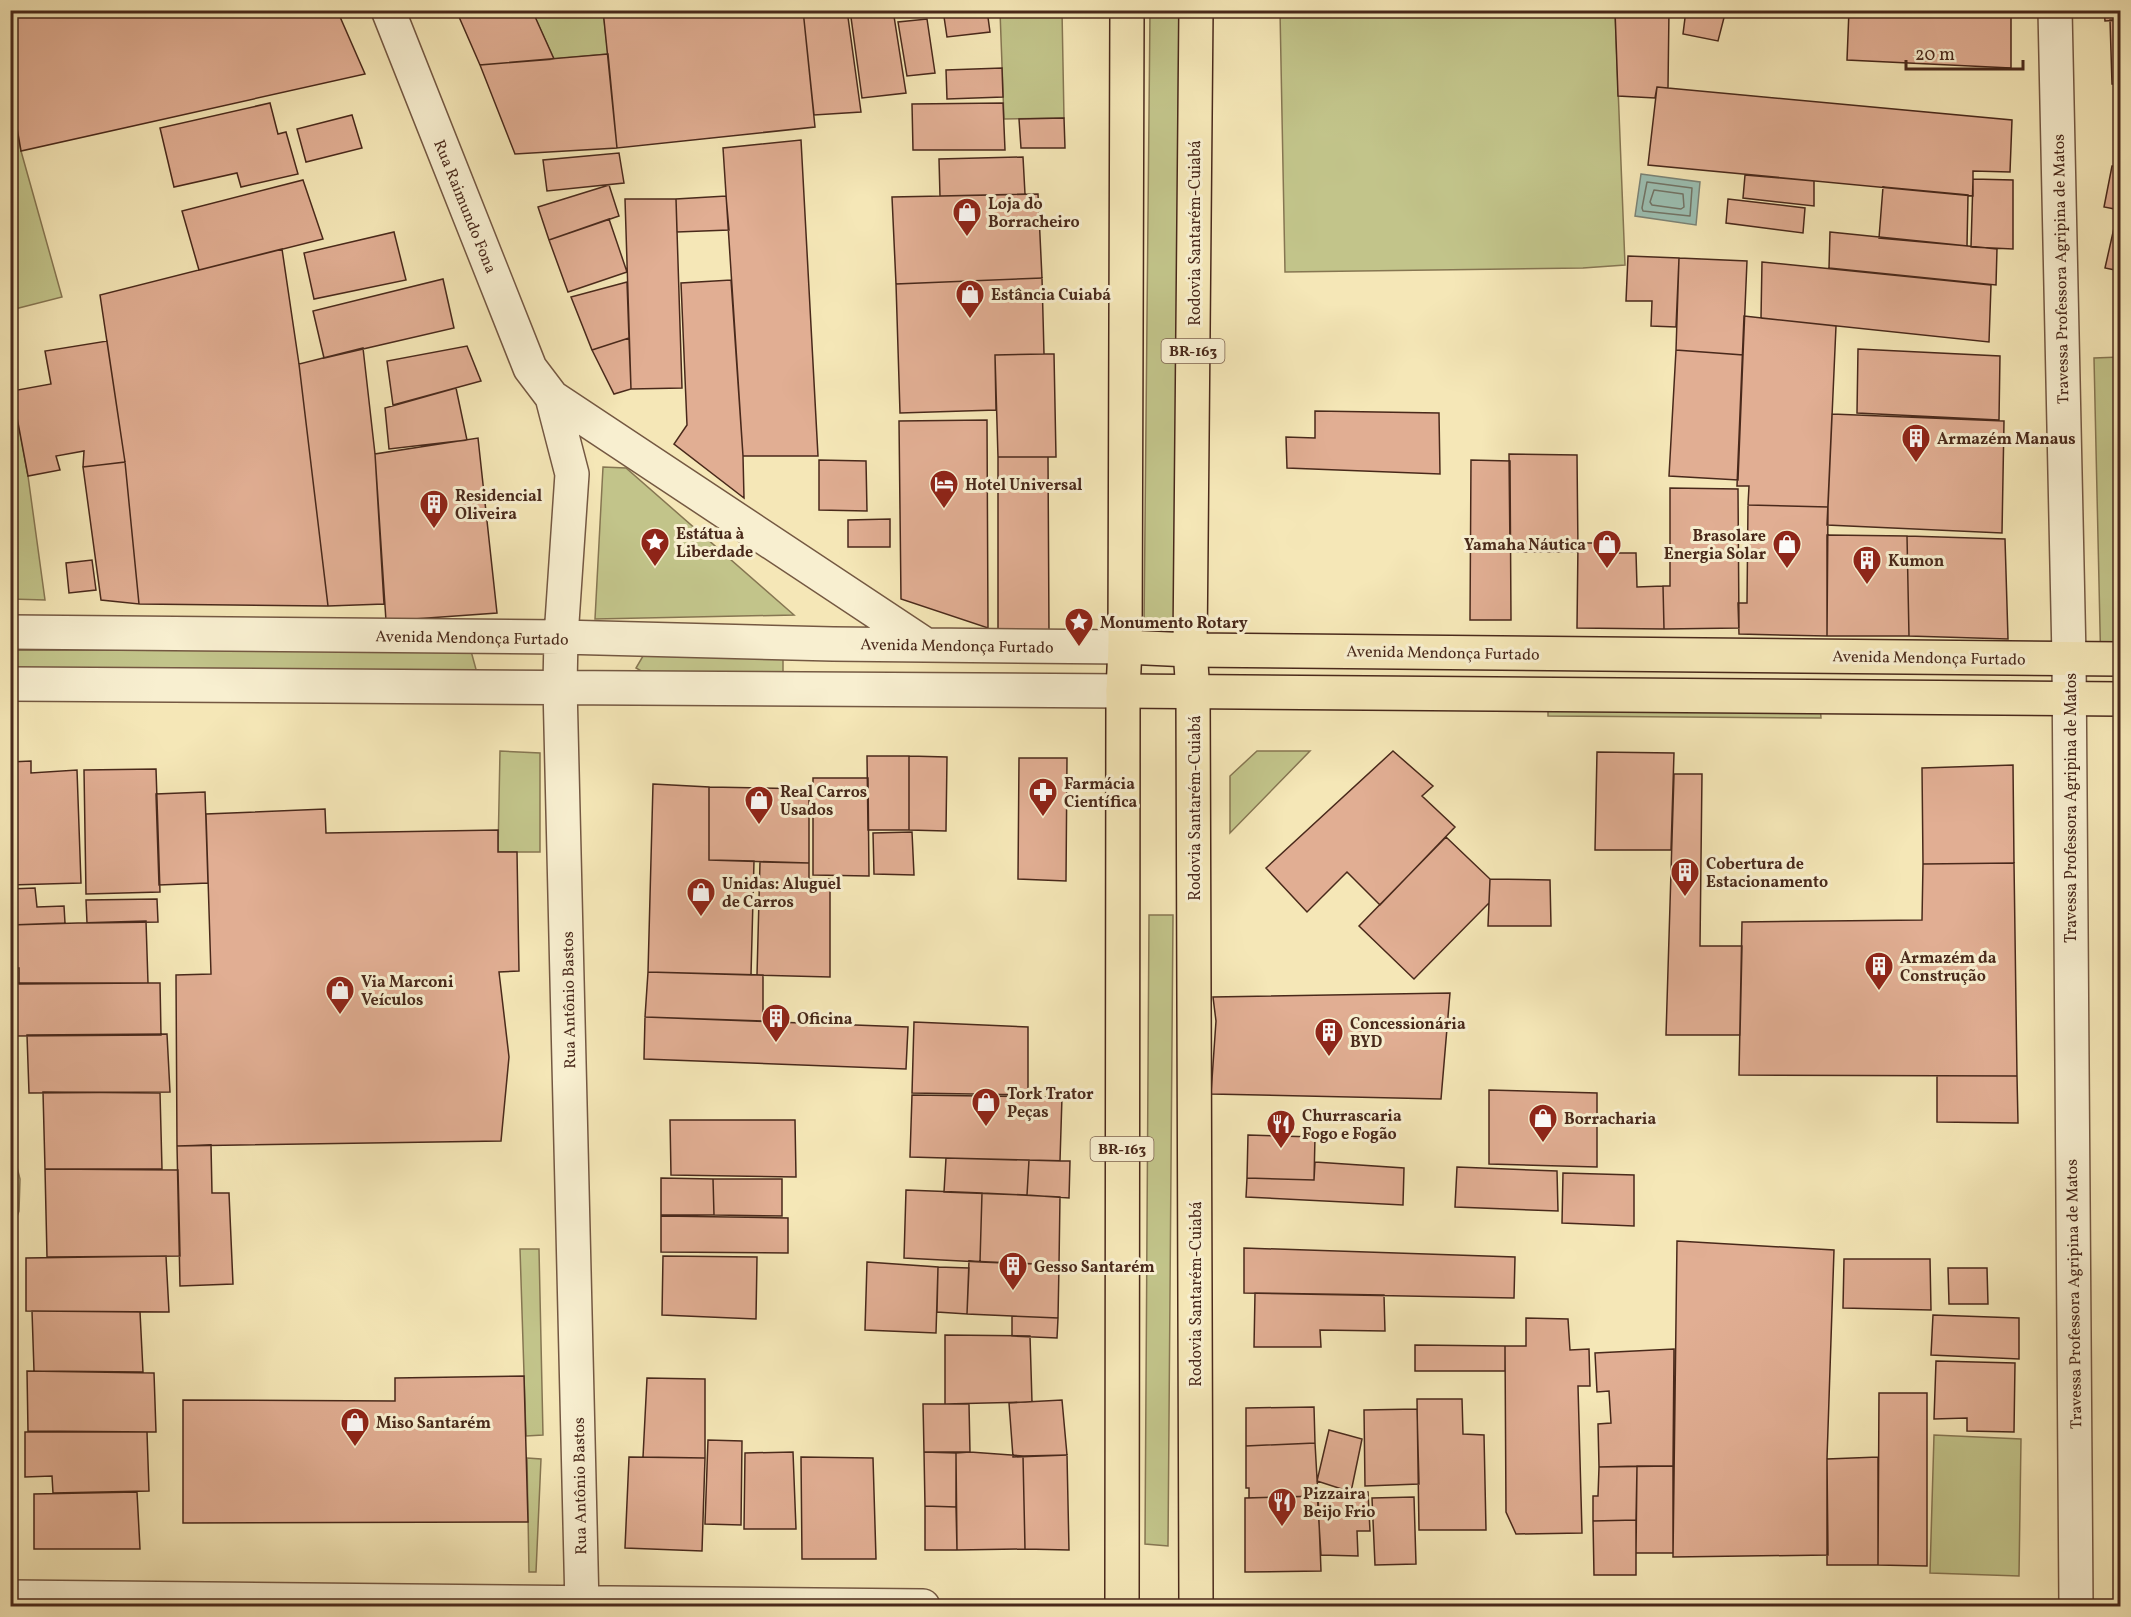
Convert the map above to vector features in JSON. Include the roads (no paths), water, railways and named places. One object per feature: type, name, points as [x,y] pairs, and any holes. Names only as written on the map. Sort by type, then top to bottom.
[{"type":"main road","name":"BR-163","points":[[1122,1606],[1123,691],[1127,10]]},
{"type":"main road","name":"Rodovia Santarém-Cuiabá","points":[[1196,10],[1190,650],[1193,692],[1196,1606]]},
{"type":"main road","name":"Avenida Mendonça Furtado","points":[[1125,647],[1190,650],[2121,659]]},
{"type":"main road","points":[[1123,691],[2121,699]]},
{"type":"street","name":"Rua Raimundo Fona","points":[[388,10],[530,368],[552,397]]},
{"type":"street","name":"Travessa Professora Agripina de Matos","points":[[2055,10],[2069,658],[2076,1606]]},
{"type":"street","name":"Rua Antônio Bastos","points":[[552,397],[572,474],[560,686],[582,1605]]},
{"type":"street","points":[[552,397],[926,645]]},
{"type":"street","name":"Avenida Mendonça Furtado","points":[[10,632],[561,637],[833,644],[1125,647]]},
{"type":"street","points":[[832,690],[833,644]]},
{"type":"street","points":[[10,684],[1123,691]]},
{"type":"street","points":[[10,1597],[582,1605],[923,1606]]},
{"type":"water","points":[[1641,174],[1700,182],[1696,225],[1635,216]]},
{"type":"place","name":"Loja do Borracheiro","points":[[967,238]]},
{"type":"place","name":"Estância Cuiabá","points":[[970,320]]},
{"type":"place","name":"Armazém Manaus","points":[[1916,464]]},
{"type":"place","name":"Hotel Universal","points":[[944,510]]},
{"type":"place","name":"Residencial Oliveira","points":[[434,530]]},
{"type":"place","name":"Estátua à Liberdade","points":[[655,568]]},
{"type":"place","name":"Yamaha Náutica","points":[[1607,570]]},
{"type":"place","name":"Brasolare Energia Solar","points":[[1787,570]]},
{"type":"place","name":"Kumon","points":[[1867,586]]},
{"type":"place","name":"Monumento Rotary","points":[[1079,648]]},
{"type":"place","name":"Farmácia Científica","points":[[1043,818]]},
{"type":"place","name":"Real Carros Usados","points":[[759,826]]},
{"type":"place","name":"Cobertura de Estacionamento","points":[[1685,898]]},
{"type":"place","name":"Unidas: Aluguel de Carros","points":[[701,918]]},
{"type":"place","name":"Armazém da Construção","points":[[1879,992]]},
{"type":"place","name":"Via Marconi Veículos","points":[[340,1016]]},
{"type":"place","name":"Oficina","points":[[776,1044]]},
{"type":"place","name":"Concessionária BYD","points":[[1329,1058]]},
{"type":"place","name":"Tork Trator Peças","points":[[986,1128]]},
{"type":"place","name":"Borracharia","points":[[1543,1144]]},
{"type":"place","name":"Churrascaria Fogo e Fogão","points":[[1281,1150]]},
{"type":"place","name":"Gesso Santarém","points":[[1013,1292]]},
{"type":"place","name":"Miso Santarém","points":[[355,1448]]},
{"type":"place","name":"Pizzaira Beijo Frio","points":[[1282,1528]]}]
